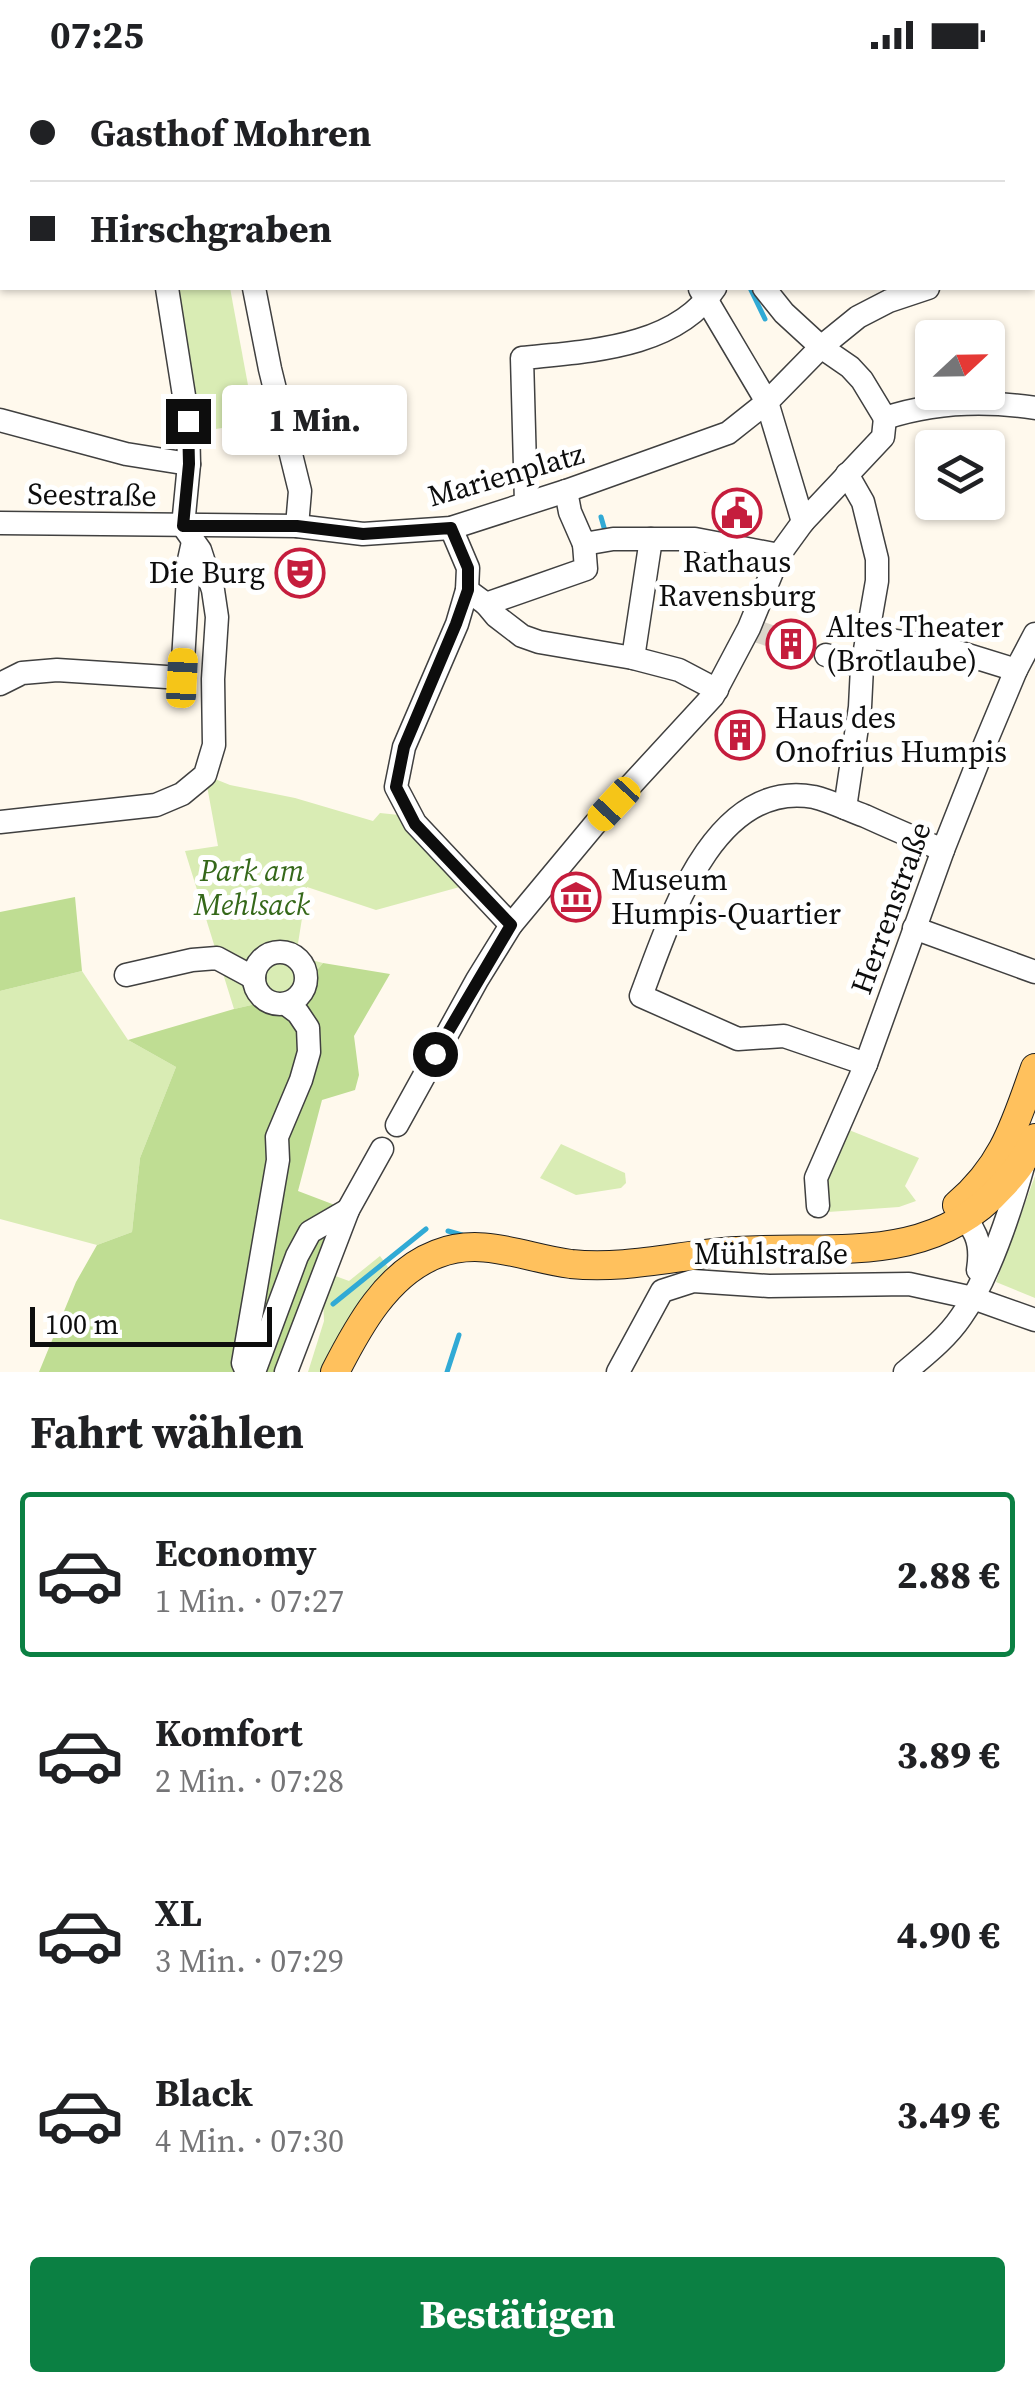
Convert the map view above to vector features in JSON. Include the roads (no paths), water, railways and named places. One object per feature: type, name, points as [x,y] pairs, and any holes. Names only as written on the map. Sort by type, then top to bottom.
[{"type":"main road","points":[[335,1372],[386,1291],[411,1266],[452,1249],[468,1245],[490,1247],[569,1264],[611,1266],[742,1251],[818,1236],[881,1231],[961,1213],[974,1190],[1021,1150],[1035,1068]]},
{"type":"street","points":[[0,684],[22,673],[57,670],[182,678],[189,560],[188,421],[167,290]]},
{"type":"street","points":[[254,290],[300,490],[297,526]]},
{"type":"street","name":"Marienplatz","points":[[188,534],[297,526],[363,534],[451,528],[566,491],[728,434],[767,402],[821,347],[886,294],[914,290]]},
{"type":"street","points":[[526,503],[522,358],[597,350],[657,334],[687,316],[707,292],[767,402],[804,522]]},
{"type":"street","points":[[397,1125],[511,925],[595,824],[717,690],[754,630],[779,556],[804,522],[883,438],[885,418],[862,380],[821,347],[768,293]]},
{"type":"street","points":[[885,418],[944,404],[1035,408]]},
{"type":"street","points":[[0,420],[126,454],[189,464]]},
{"type":"street","points":[[845,803],[858,728],[862,667],[874,638],[877,582],[877,559],[863,502],[848,478]]},
{"type":"street","points":[[511,925],[415,824],[396,787],[404,747],[456,624],[477,597],[586,569],[584,544],[566,491]]},
{"type":"street","name":"Seestraße","points":[[0,523],[188,534]]},
{"type":"street","points":[[451,528],[477,597],[522,636],[679,670],[717,690]]},
{"type":"street","points":[[0,822],[156,805],[182,794],[205,775],[214,745],[212,679],[216,617],[213,590],[200,550],[188,534]]},
{"type":"street","points":[[584,544],[613,539],[695,540],[779,556]]},
{"type":"street","points":[[633,658],[650,540]]},
{"type":"street","name":"Herrenstraße","points":[[818,1206],[816,1178],[866,1064],[943,850],[1016,670],[1035,634]]},
{"type":"street","points":[[874,638],[945,648],[1016,670]]},
{"type":"street","points":[[826,655],[862,667]]},
{"type":"street","points":[[866,1064],[784,1036],[738,1039],[641,996],[673,912],[710,845],[737,818],[770,798],[813,797],[845,803],[943,850]]},
{"type":"street","points":[[914,928],[1035,972]]},
{"type":"street","points":[[282,951],[296,956],[306,972],[305,988],[286,1004],[264,999],[254,978],[258,964],[268,954],[282,951]]},
{"type":"street","points":[[126,975],[216,958],[254,978]]},
{"type":"street","points":[[250,1372],[243,1363],[278,1160],[277,1137],[309,1052],[308,1028],[286,1004]]},
{"type":"street","points":[[286,1372],[348,1210],[382,1150]]},
{"type":"street","points":[[904,1372],[934,1348],[973,1298],[1012,1203],[1021,1150]]},
{"type":"street","points":[[250,1372],[310,1232],[348,1210]]},
{"type":"street","points":[[961,1213],[978,1237],[981,1249],[973,1298]]},
{"type":"street","name":"Mühlstraße","points":[[618,1372],[662,1291],[693,1281],[769,1286],[909,1284],[973,1298],[1035,1320]]},
{"type":"waterway","points":[[751,290],[765,319]]},
{"type":"waterway","points":[[601,517],[605,531]]},
{"type":"waterway","points":[[333,1304],[426,1229]]},
{"type":"waterway","points":[[448,1231],[462,1235]]},
{"type":"waterway","points":[[447,1372],[459,1335]]},
{"type":"tunnel","points":[[759,632],[826,655]]},
{"type":"place","name":"Rathaus Ravensburg","points":[[737,513]]},
{"type":"place","name":"Die Burg","points":[[300,573]]},
{"type":"place","name":"Altes Theater (Brotlaube)","points":[[791,644]]},
{"type":"place","name":"Haus des Onofrius Humpis","points":[[740,735]]},
{"type":"place","name":"Museum Humpis-Quartier","points":[[576,897]]},
{"type":"park label","name":"Park am Mehlsack","points":[[252,888]]}]
